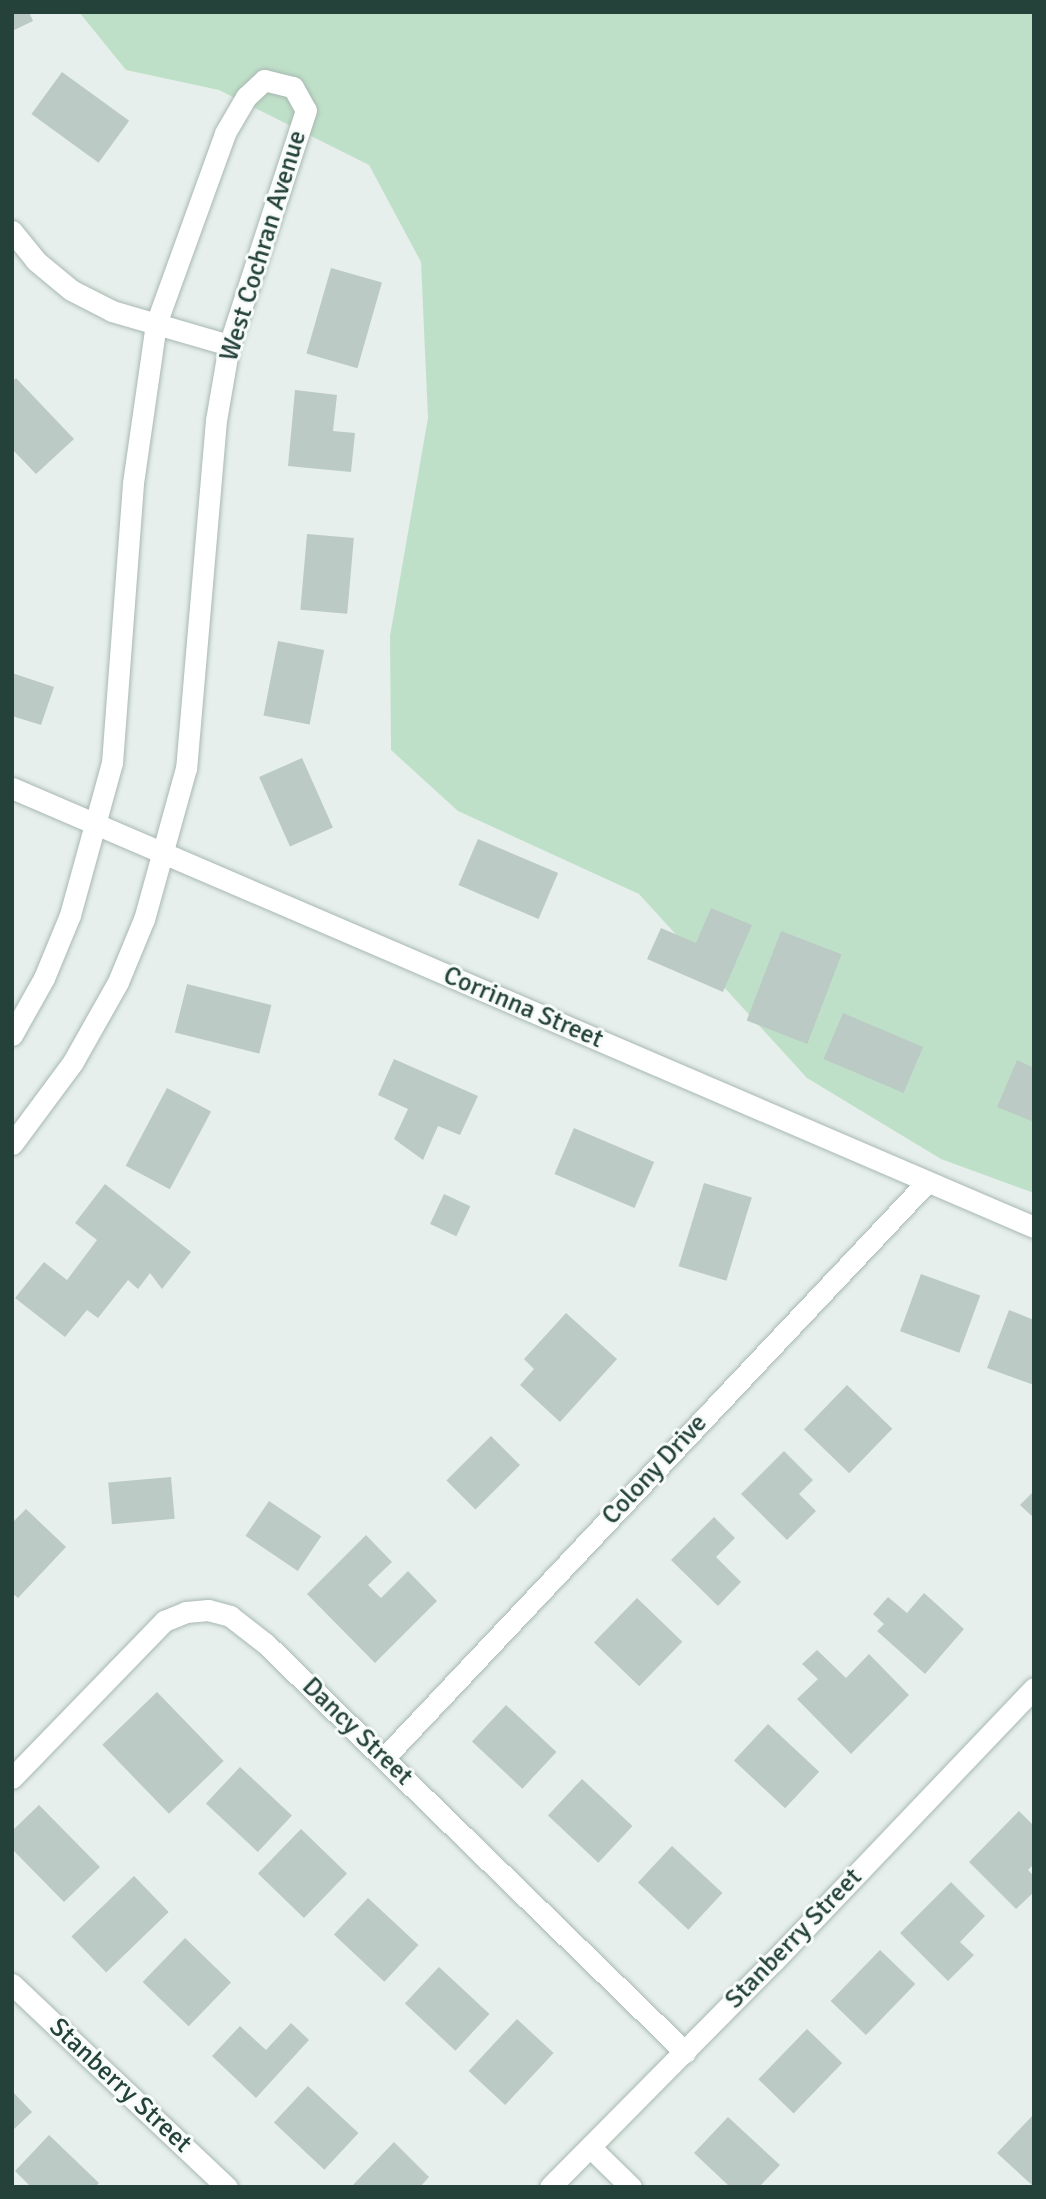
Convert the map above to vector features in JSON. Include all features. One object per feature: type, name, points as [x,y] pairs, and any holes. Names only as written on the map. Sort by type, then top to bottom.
[{"type":"street","name":"West Cochran Avenue","points":[[12,1035],[44,978],[70,915],[112,763],[133,483],[156,324],[225,133],[246,97],[264,80],[293,87],[306,110],[229,345],[208,487],[186,768],[144,919],[118,982],[74,1062],[12,1144]]},
{"type":"street","points":[[12,231],[36,261],[71,290],[112,310],[229,345]]},
{"type":"street","name":"Corrinna Street","points":[[12,788],[1034,1227]]},
{"type":"street","name":"Colony Drive","points":[[384,1758],[927,1182]]},
{"type":"street","name":"Dancy Street","points":[[12,1778],[164,1621],[186,1612],[208,1610],[230,1616],[266,1644],[685,2052]]},
{"type":"street","name":"Stanberry Street","points":[[550,2187],[685,2052],[1034,1688]]},
{"type":"street","name":"Stanberry Street","points":[[12,1984],[227,2187]]},
{"type":"street","points":[[591,2148],[631,2187]]},
{"type":"green space","points":[[79,12],[1034,12],[1034,1193],[941,1159],[807,1078],[639,894],[458,811],[391,750],[390,636],[428,418],[421,262],[369,165],[219,90],[126,70]]},
{"type":"building","points":[[12,12],[29,12],[33,21],[12,31]]},
{"type":"building","points":[[62,72],[129,121],[99,163],[31,114]]},
{"type":"building","points":[[331,268],[382,283],[357,368],[306,354]]},
{"type":"building","points":[[16,378],[74,439],[36,474],[12,449],[12,382]]},
{"type":"building","points":[[295,390],[337,395],[333,431],[355,433],[351,472],[288,466]]},
{"type":"building","points":[[307,534],[354,538],[347,614],[300,610]]},
{"type":"building","points":[[278,641],[324,650],[310,725],[263,716]]},
{"type":"building","points":[[12,673],[54,687],[41,725],[12,716]]},
{"type":"building","points":[[302,758],[333,827],[290,847],[259,777]]},
{"type":"building","points":[[478,839],[558,873],[539,919],[458,885]]},
{"type":"building","points":[[711,908],[752,925],[723,992],[647,959],[661,928],[696,943]]},
{"type":"building","points":[[781,931],[842,954],[807,1044],[747,1021]]},
{"type":"building","points":[[187,984],[271,1005],[259,1054],[175,1033]]},
{"type":"building","points":[[843,1013],[923,1047],[904,1093],[823,1059]]},
{"type":"building","points":[[394,1059],[478,1096],[460,1135],[438,1126],[423,1160],[394,1139],[408,1109],[378,1095]]},
{"type":"building","points":[[1017,1060],[1034,1068],[1034,1122],[997,1107]]},
{"type":"building","points":[[167,1088],[211,1111],[170,1189],[126,1166]]},
{"type":"building","points":[[574,1128],[654,1162],[635,1208],[554,1174]]},
{"type":"building","points":[[704,1183],[752,1198],[726,1281],[679,1266]]},
{"type":"building","points":[[105,1184],[191,1252],[162,1289],[150,1273],[138,1289],[128,1280],[98,1318],[87,1310],[65,1337],[15,1298],[44,1262],[67,1280],[97,1240],[75,1223]]},
{"type":"building","points":[[444,1194],[470,1206],[456,1236],[430,1224]]},
{"type":"building","points":[[921,1274],[980,1296],[959,1353],[900,1331]]},
{"type":"building","points":[[1009,1310],[1034,1320],[1034,1385],[987,1368]]},
{"type":"building","points":[[566,1313],[617,1359],[560,1422],[520,1385],[534,1369],[524,1359]]},
{"type":"building","points":[[847,1385],[892,1429],[849,1473],[804,1430]]},
{"type":"building","points":[[491,1436],[520,1465],[475,1510],[446,1481]]},
{"type":"building","points":[[784,1451],[813,1480],[799,1494],[816,1511],[787,1540],[741,1494]]},
{"type":"building","points":[[171,1477],[175,1519],[112,1524],[108,1482]]},
{"type":"building","points":[[1034,1491],[1034,1518],[1020,1505]]},
{"type":"building","points":[[269,1501],[321,1536],[298,1571],[246,1536]]},
{"type":"building","points":[[26,1509],[66,1547],[18,1598],[12,1593],[12,1523]]},
{"type":"building","points":[[714,1517],[735,1538],[716,1557],[741,1582],[718,1606],[671,1560]]},
{"type":"building","points":[[366,1535],[392,1562],[368,1585],[381,1598],[408,1571],[437,1601],[375,1663],[307,1594]]},
{"type":"building","points":[[924,1593],[964,1629],[925,1674],[877,1631],[884,1624],[873,1614],[888,1597],[907,1613]]},
{"type":"building","points":[[637,1598],[682,1642],[639,1686],[594,1643]]},
{"type":"building","points":[[817,1650],[846,1678],[869,1654],[909,1695],[851,1754],[797,1699],[818,1679],[802,1664]]},
{"type":"building","points":[[157,1692],[224,1761],[169,1814],[102,1745]]},
{"type":"building","points":[[506,1705],[556,1752],[522,1789],[472,1742]]},
{"type":"building","points":[[768,1724],[819,1772],[785,1808],[734,1761]]},
{"type":"building","points":[[240,1767],[292,1815],[258,1852],[206,1804]]},
{"type":"building","points":[[582,1779],[632,1826],[598,1863],[548,1816]]},
{"type":"building","points":[[39,1805],[100,1867],[64,1902],[12,1849],[12,1831]]},
{"type":"building","points":[[1019,1811],[1034,1826],[1034,1864],[1028,1870],[1034,1876],[1034,1892],[1016,1909],[969,1862]]},
{"type":"building","points":[[301,1829],[347,1873],[304,1918],[258,1874]]},
{"type":"building","points":[[672,1846],[722,1893],[688,1930],[638,1883]]},
{"type":"building","points":[[134,1876],[169,1912],[106,1972],[71,1936]]},
{"type":"building","points":[[951,1882],[985,1916],[960,1942],[974,1955],[948,1981],[900,1933]]},
{"type":"building","points":[[368,1898],[418,1945],[384,1982],[334,1935]]},
{"type":"building","points":[[185,1938],[231,1982],[189,2026],[143,1982]]},
{"type":"building","points":[[880,1950],[915,1984],[866,2035],[831,2001]]},
{"type":"building","points":[[439,1967],[489,2014],[455,2051],[405,2004]]},
{"type":"building","points":[[517,2019],[554,2053],[505,2105],[469,2071]]},
{"type":"building","points":[[291,2023],[309,2040],[256,2098],[212,2056],[240,2026],[266,2050]]},
{"type":"building","points":[[807,2029],[842,2063],[794,2113],[758,2079]]},
{"type":"building","points":[[308,2086],[358,2133],[324,2170],[274,2123]]},
{"type":"building","points":[[12,2091],[32,2112],[12,2131]]},
{"type":"building","points":[[1034,2114],[1034,2187],[997,2153]]},
{"type":"building","points":[[728,2117],[780,2165],[759,2187],[730,2187],[694,2153]]},
{"type":"building","points":[[49,2135],[99,2183],[95,2187],[31,2187],[15,2171]]},
{"type":"building","points":[[394,2142],[429,2177],[420,2187],[351,2187]]}]
